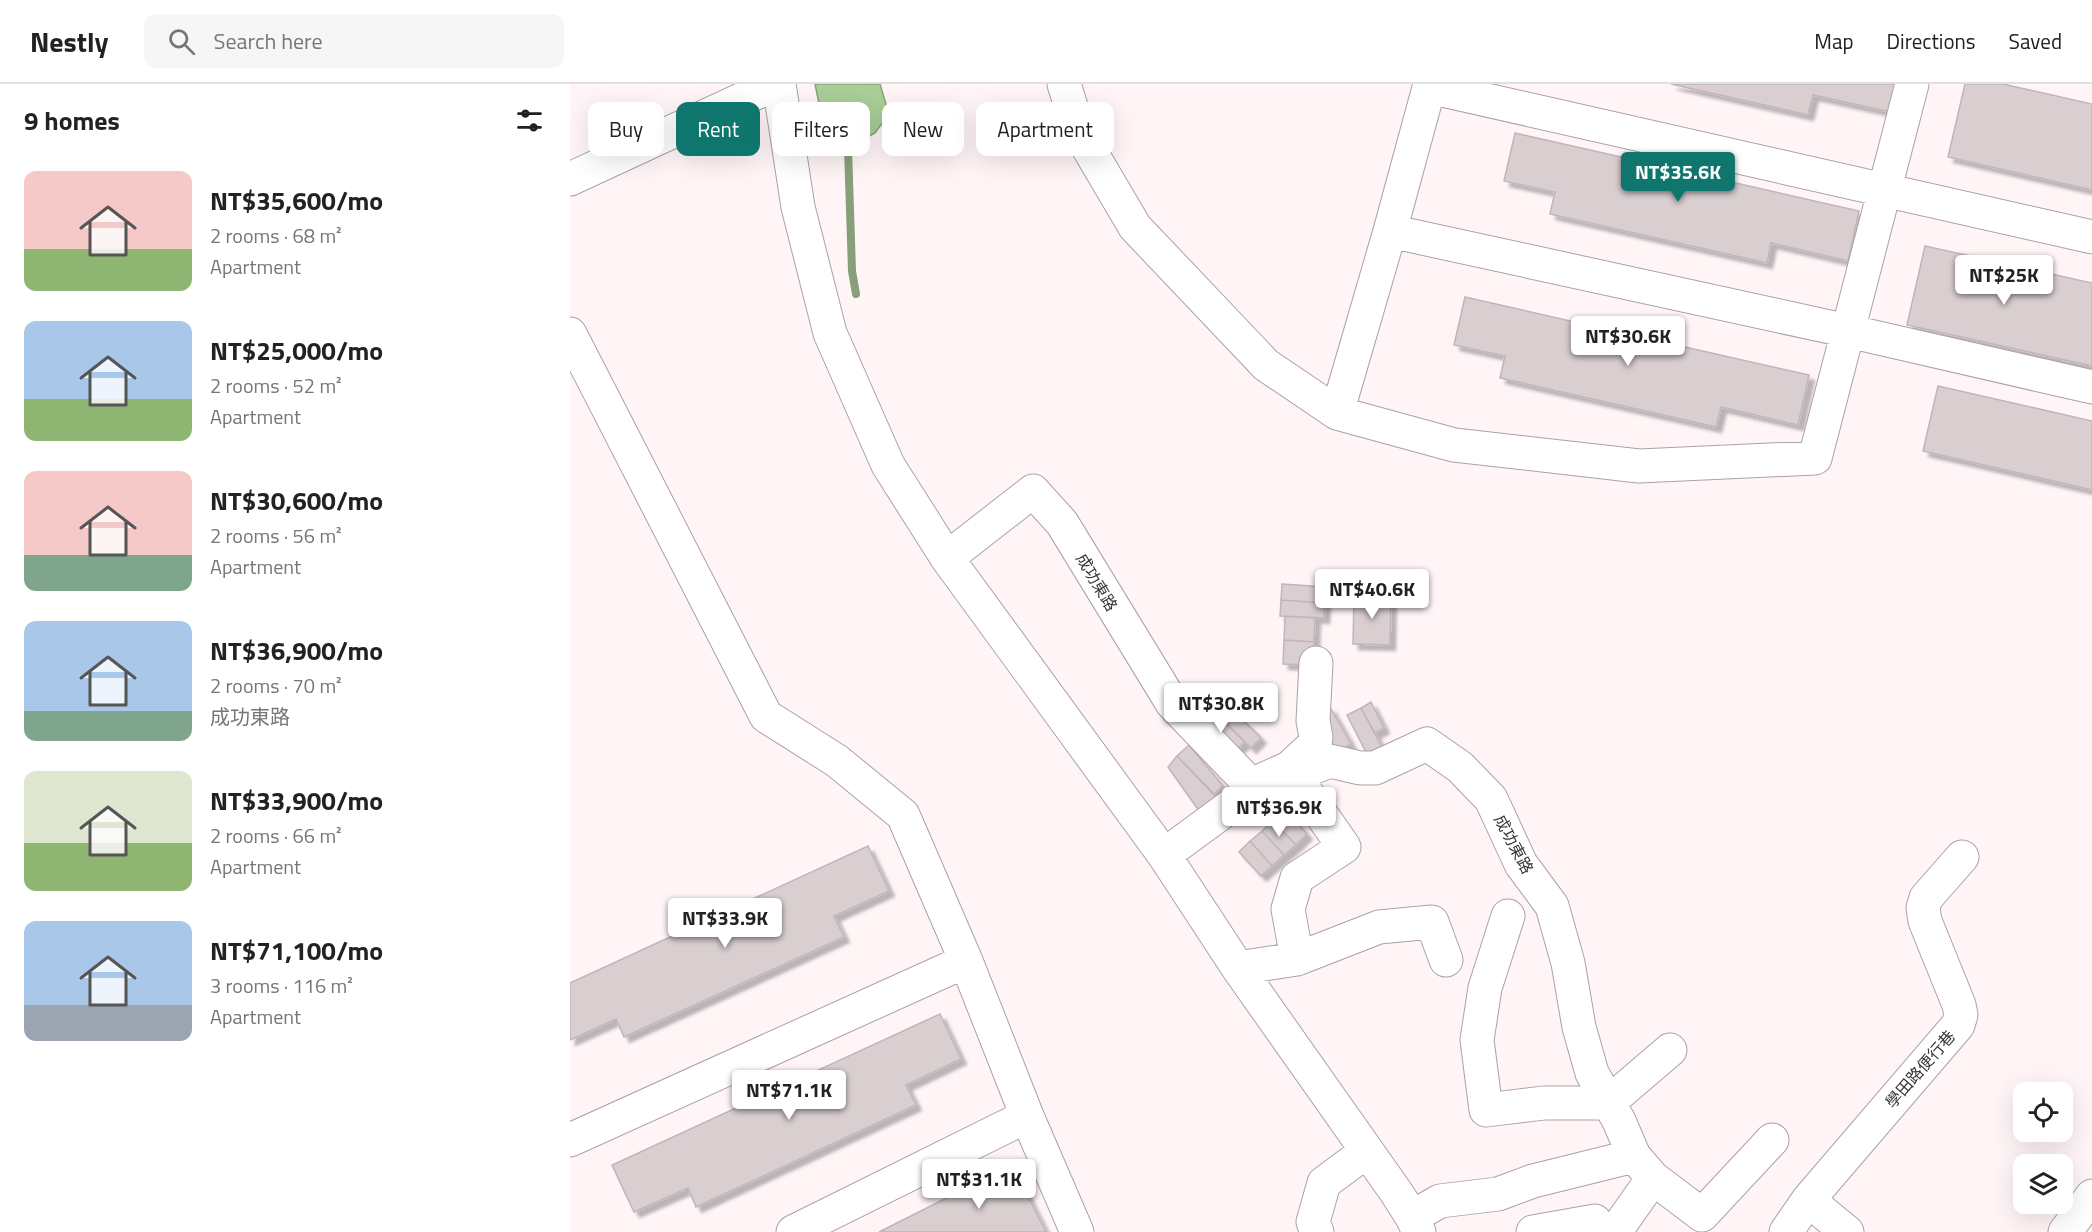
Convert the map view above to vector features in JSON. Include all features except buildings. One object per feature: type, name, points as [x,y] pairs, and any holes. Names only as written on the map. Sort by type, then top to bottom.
[{"type":"street","points":[[570,179],[777,84],[798,207],[830,333],[888,465],[947,558],[1164,855],[1238,968],[1367,1151],[1416,1225],[1440,1201],[1498,1194],[1533,1181],[1644,1167]]},
{"type":"street","points":[[1064,84],[1080,132],[1135,226],[1266,365],[1337,413],[1454,445],[1639,466],[1815,458],[1912,84]]},
{"type":"street","points":[[1337,413],[1390,231],[1429,85],[2092,237]]},
{"type":"street","points":[[1390,231],[2092,387]]},
{"type":"street","points":[[570,334],[766,716],[837,761],[903,814],[1077,1232]]},
{"type":"street","name":"成功東路","points":[[947,558],[1033,491],[1062,523],[1121,623],[1172,703],[1251,785]]},
{"type":"street","name":"成功東路","points":[[1292,772],[1315,744],[1313,721],[1316,663]]},
{"type":"street","name":"成功東路","points":[[1251,785],[1330,761],[1360,768],[1375,768],[1426,744],[1460,767],[1491,799],[1521,864],[1552,906],[1568,963],[1579,1027],[1592,1073],[1644,1167],[1702,1215],[1772,1140]]},
{"type":"street","points":[[1292,772],[1344,847],[1297,878],[1288,909],[1297,959]]},
{"type":"street","name":"成功東路","points":[[1164,855],[1250,792],[1251,785]]},
{"type":"street","name":"學田路便行巷","points":[[1786,1232],[1808,1200],[1958,1025],[1961,1015],[1959,1005],[1924,921],[1923,908],[1926,898],[1962,857]]},
{"type":"street","points":[[1508,916],[1485,988],[1477,1040],[1486,1110],[1544,1103],[1608,1103],[1670,1050]]},
{"type":"street","points":[[1238,968],[1297,959],[1379,927],[1432,922],[1446,960]]},
{"type":"street","points":[[570,1140],[966,961]]},
{"type":"street","points":[[793,1232],[1028,1116]]},
{"type":"street","points":[[1317,1232],[1313,1222],[1324,1183],[1367,1151]]},
{"type":"street","points":[[1615,1232],[1644,1167]]},
{"type":"street","points":[[2065,1232],[2092,1196]]},
{"type":"street","points":[[1808,1200],[1847,1232]]},
{"type":"street","points":[[1533,1232],[1594,1221],[1601,1232]]},
{"type":"shaded area","points":[[815,84],[880,84],[885,102],[882,102],[882,124],[870,136],[870,102],[819,102]]},
{"type":"waterway","points":[[848,156],[852,271],[856,294]]}]
